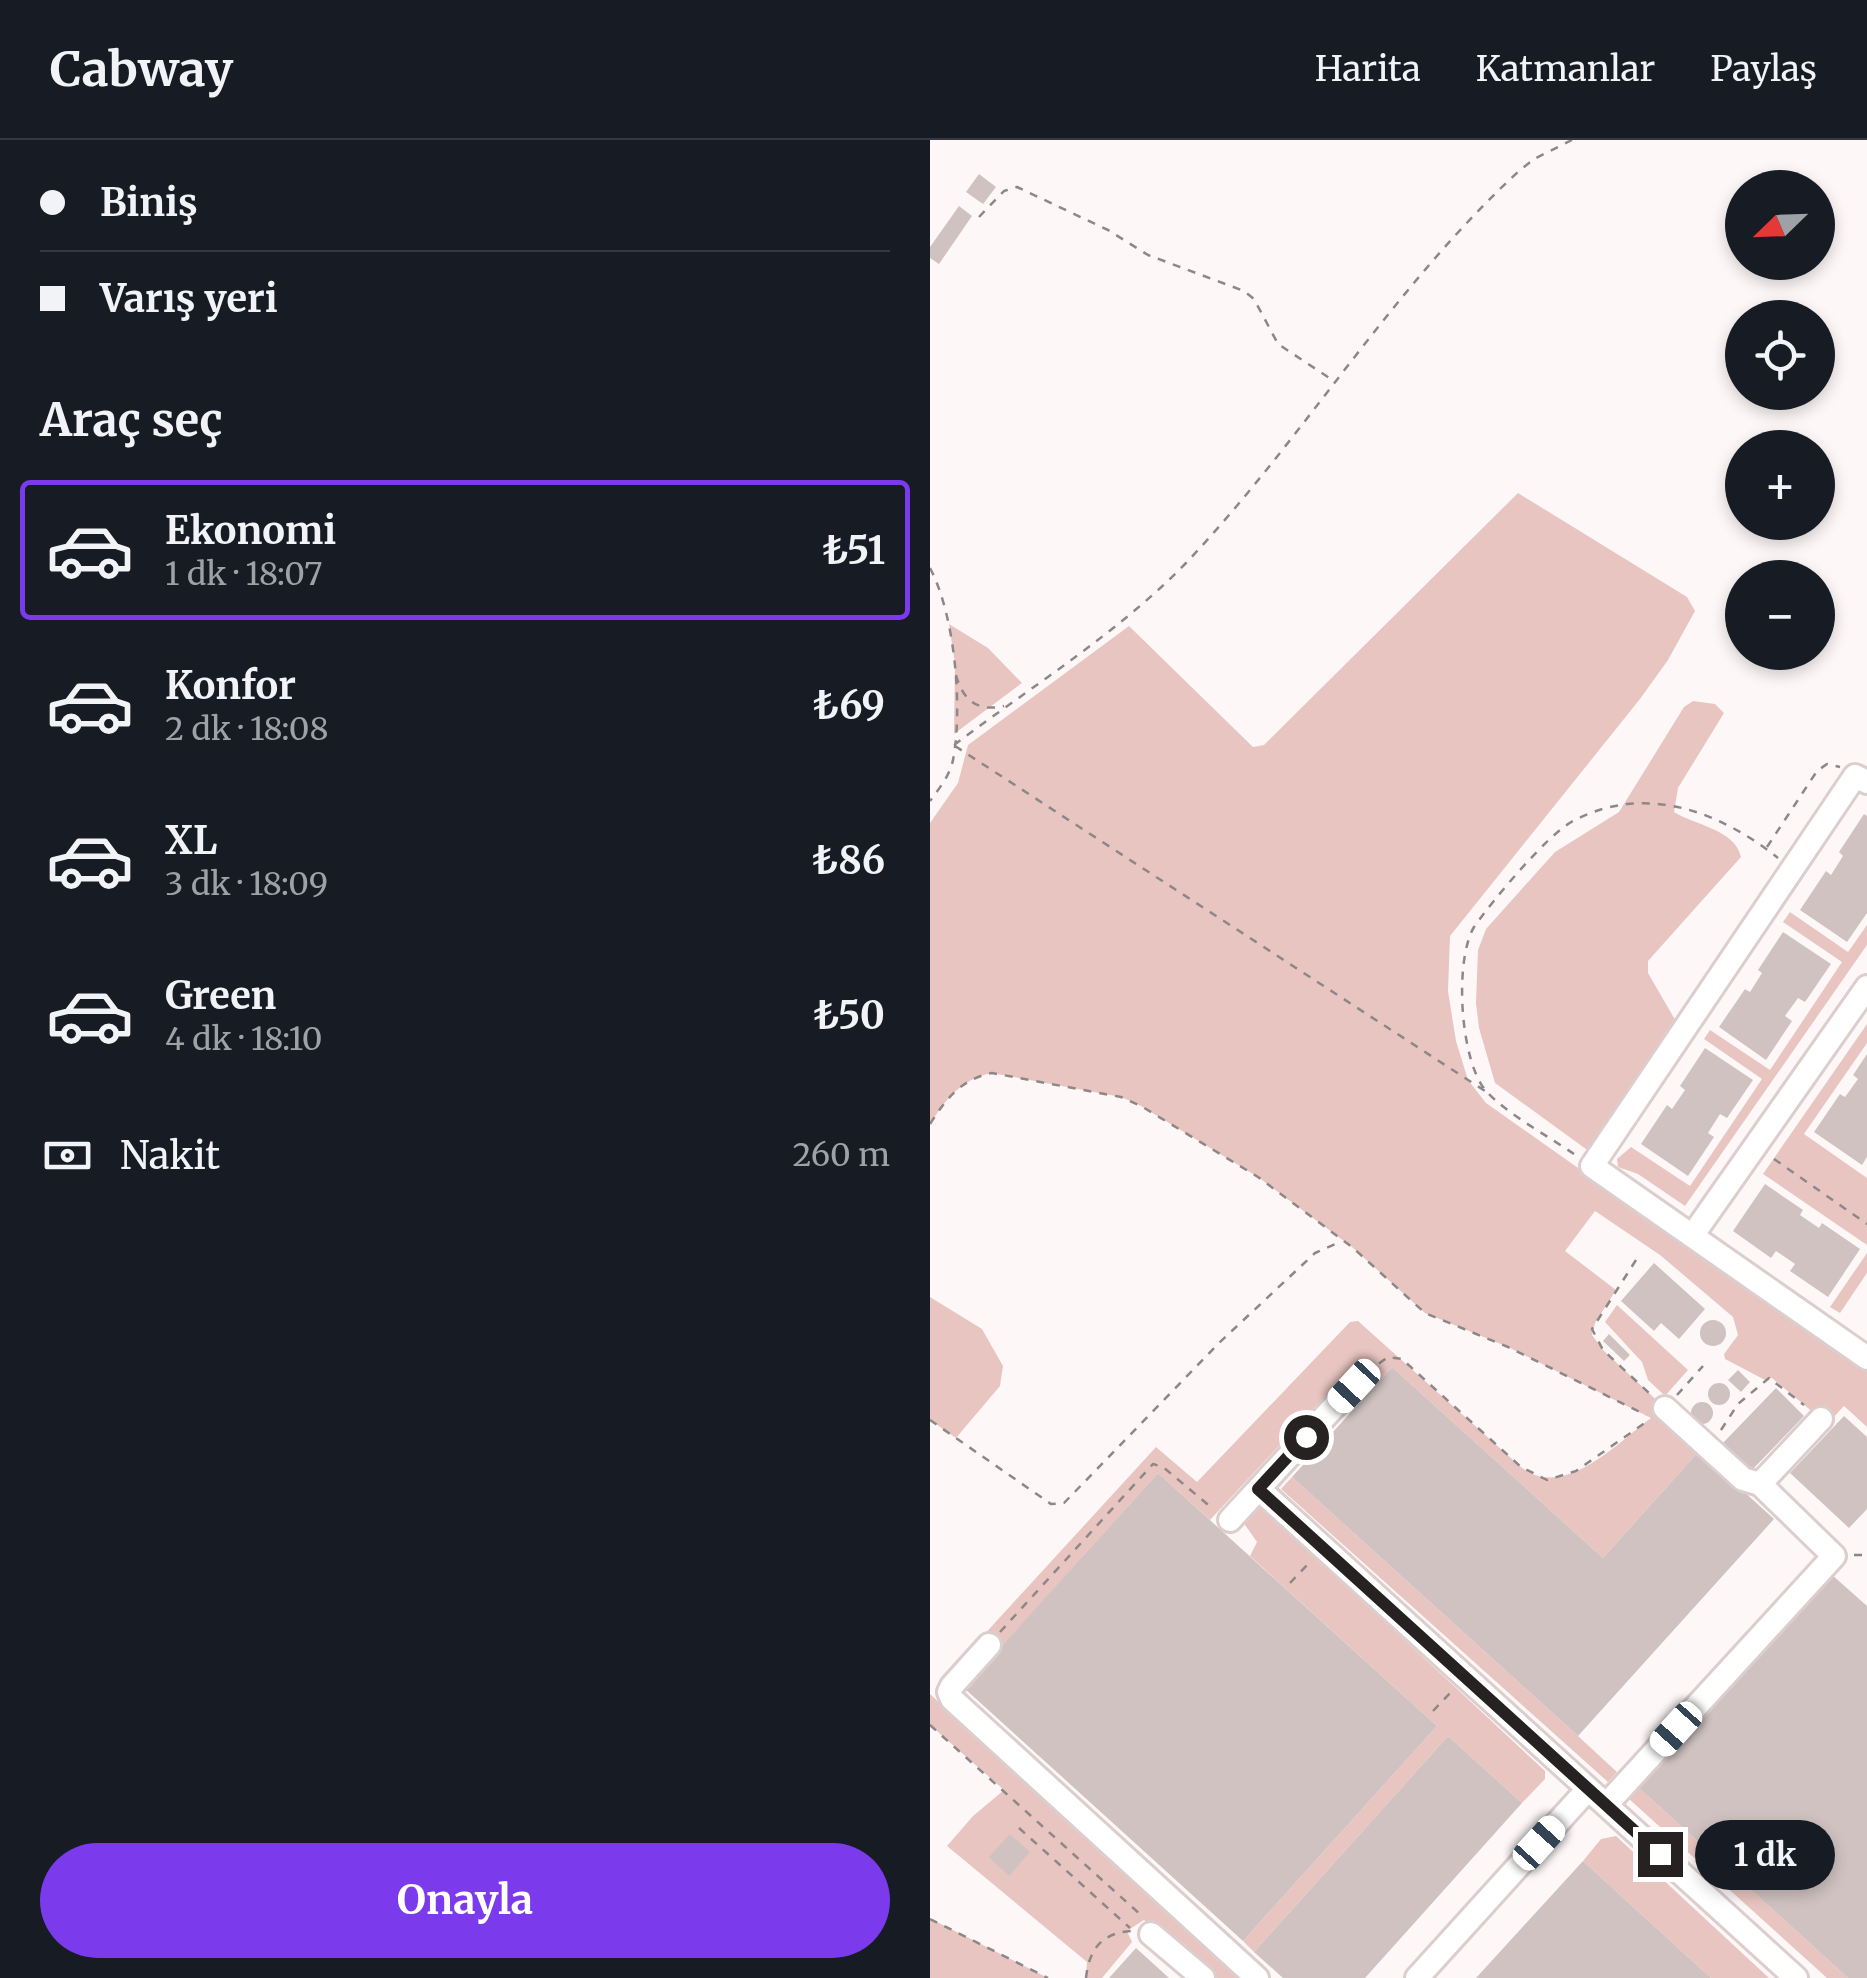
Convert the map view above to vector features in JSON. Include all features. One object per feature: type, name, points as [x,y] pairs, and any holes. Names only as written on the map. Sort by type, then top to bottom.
[{"type":"street","points":[[1861,779],[1792,870],[1592,1166],[1867,1358]]},
{"type":"street","points":[[1692,1236],[1867,986]]},
{"type":"street","points":[[1230,1520],[1354,1386]]},
{"type":"street","points":[[1417,1978],[1834,1556],[1760,1484],[1743,1479],[1665,1408]]},
{"type":"street","points":[[1760,1484],[1820,1419]]},
{"type":"street","points":[[1258,1489],[1796,1978]]},
{"type":"street","points":[[989,1645],[952,1686],[952,1699],[1257,1978]]},
{"type":"street","points":[[1143,1933],[1203,1978]]},
{"type":"path","points":[[954,745],[1128,617],[1164,584],[1203,544],[1412,282],[1506,183],[1534,159],[1572,140]]},
{"type":"path","points":[[979,218],[1004,190],[1017,187],[1108,230],[1148,254],[1244,290],[1254,299],[1278,344],[1336,382]]},
{"type":"path","points":[[930,568],[944,600],[955,669],[954,745],[947,776],[930,801]]},
{"type":"path","points":[[955,669],[962,692],[970,702],[986,708],[1006,705]]},
{"type":"path","points":[[954,745],[1487,1092],[1592,1166]]},
{"type":"path","points":[[1766,848],[1820,768],[1832,764],[1861,779]]},
{"type":"path","points":[[1487,1092],[1476,1072],[1464,1016],[1466,943],[1479,920],[1557,832],[1585,816],[1626,804],[1656,802],[1690,808],[1718,819],[1766,848],[1792,870]]},
{"type":"path","points":[[930,1124],[960,1086],[992,1073],[1121,1098],[1141,1106],[1258,1178],[1344,1241],[1426,1313],[1508,1347],[1652,1418],[1576,1471],[1547,1480],[1522,1468],[1402,1359],[1384,1358],[1354,1386]]},
{"type":"path","points":[[1774,1159],[1867,1224]]},
{"type":"path","points":[[930,1420],[1000,1471],[1058,1506],[1171,1389],[1315,1253],[1344,1241]]},
{"type":"path","points":[[1636,1260],[1595,1322],[1592,1335],[1665,1408],[1703,1366]]},
{"type":"path","points":[[1710,1448],[1738,1404],[1768,1378],[1820,1419]]},
{"type":"path","points":[[989,1645],[1152,1464],[1163,1466],[1230,1520]]},
{"type":"path","points":[[1290,1583],[1324,1548]]},
{"type":"path","points":[[1433,1712],[1465,1677]]},
{"type":"path","points":[[930,1725],[1137,1911],[1143,1933]]},
{"type":"path","points":[[1019,1828],[1143,1933]]},
{"type":"path","points":[[930,1919],[1048,1978]]},
{"type":"path","points":[[1086,1978],[1089,1956],[1098,1944],[1118,1932],[1143,1933]]},
{"type":"shaded area","points":[[1518,493],[1687,597],[1695,611],[1668,660],[1640,699],[1450,936],[1448,991],[1456,1041],[1468,1080],[1486,1103],[1867,1372],[1867,1427],[1844,1406],[1830,1421],[1821,1419],[1772,1378],[1765,1380],[1725,1359],[1724,1354],[1738,1335],[1733,1317],[1660,1255],[1595,1211],[1565,1251],[1616,1290],[1592,1335],[1665,1408],[1699,1451],[1603,1558],[1392,1367],[1365,1396],[1343,1377],[1210,1520],[1158,1473],[997,1652],[981,1638],[1156,1447],[1197,1482],[1350,1322],[1358,1321],[1521,1467],[1538,1476],[1555,1477],[1589,1465],[1651,1418],[1508,1347],[1425,1313],[1352,1247],[1258,1177],[1121,1097],[992,1073],[955,1091],[930,1124],[930,823],[958,783],[968,745],[1129,626],[1253,747],[1264,745]]},
{"type":"shaded area","points":[[949,624],[988,648],[1022,683],[954,734],[955,664]]},
{"type":"shaded area","points":[[1693,701],[1715,704],[1724,713],[1678,788],[1674,812],[1731,840],[1741,857],[1648,961],[1648,973],[1677,1023],[1590,1152],[1495,1083],[1479,1028],[1478,950],[1486,929],[1555,852],[1619,812],[1684,707]]},
{"type":"shaded area","points":[[1790,912],[1848,952],[1867,925],[1867,945],[1685,1206],[1638,1174],[1618,1167],[1617,1159],[1631,1147],[1690,1186],[1762,1079],[1704,1039],[1710,1030],[1770,1070],[1842,962],[1783,922]]},
{"type":"shaded area","points":[[1867,1024],[1867,1043],[1804,1134],[1867,1178],[1867,1245],[1763,1174]]},
{"type":"shaded area","points":[[1867,1253],[1867,1273],[1840,1313],[1830,1307]]},
{"type":"shaded area","points":[[930,1297],[982,1329],[1003,1366],[1000,1386],[956,1438],[930,1420]]},
{"type":"shaded area","points":[[1617,1305],[1688,1370],[1665,1396],[1648,1380],[1642,1362],[1605,1322]]},
{"type":"shaded area","points":[[1292,1477],[1617,1772],[1608,1782],[1281,1489]]},
{"type":"shaded area","points":[[1256,1505],[1545,1771],[1545,1779],[1522,1803],[1448,1736],[1254,1952],[1243,1941],[1437,1726],[1250,1556],[1257,1542],[1243,1522]]},
{"type":"shaded area","points":[[930,1694],[1241,1978],[1216,1978],[1144,1920],[1127,1931],[1132,1942],[1102,1978],[1086,1978],[1087,1962],[947,1846],[973,1816],[1004,1790],[930,1725]]},
{"type":"shaded area","points":[[1638,1787],[1848,1978],[1827,1978],[1628,1798]]},
{"type":"shaded area","points":[[1616,1836],[1769,1978],[1711,1978],[1583,1861],[1601,1839]]},
{"type":"shaded area","points":[[930,1919],[937,1922],[1048,1978],[930,1978]]},
{"type":"building","points":[[979,174],[996,187],[983,204],[966,192]]},
{"type":"building","points":[[959,206],[972,216],[939,264],[930,258],[930,247]]},
{"type":"building","points":[[1864,814],[1867,913],[1847,942],[1800,910],[1826,871],[1831,875],[1843,856],[1839,852]]},
{"type":"building","points":[[1783,932],[1831,964],[1805,1002],[1798,998],[1785,1016],[1792,1021],[1766,1060],[1719,1027],[1745,989],[1750,992],[1762,973],[1758,970]]},
{"type":"building","points":[[1705,1048],[1753,1080],[1727,1118],[1720,1114],[1708,1133],[1714,1137],[1688,1176],[1641,1144],[1667,1105],[1672,1109],[1685,1090],[1680,1086]]},
{"type":"building","points":[[1867,1054],[1867,1157],[1862,1165],[1814,1132],[1840,1094],[1845,1097],[1858,1079],[1853,1075]]},
{"type":"building","points":[[1765,1184],[1803,1210],[1800,1215],[1819,1228],[1822,1223],[1860,1249],[1828,1297],[1790,1271],[1795,1264],[1776,1251],[1771,1258],[1733,1231]]},
{"type":"building","points":[[1654,1263],[1705,1309],[1679,1339],[1661,1323],[1654,1331],[1621,1301]]},
{"type":"building","points":[[1713,1320],[1722,1324],[1726,1333],[1722,1342],[1713,1346],[1704,1342],[1700,1333],[1704,1324]]},
{"type":"building","points":[[1609,1334],[1630,1355],[1624,1361],[1603,1341]]},
{"type":"building","points":[[1392,1367],[1603,1558],[1699,1451],[1774,1519],[1578,1736],[1292,1477]]},
{"type":"building","points":[[1738,1370],[1750,1382],[1741,1392],[1728,1380]]},
{"type":"building","points":[[1715,1383],[1723,1383],[1730,1394],[1723,1405],[1715,1405],[1708,1398],[1708,1390]]},
{"type":"building","points":[[1776,1388],[1804,1416],[1750,1472],[1721,1445]]},
{"type":"building","points":[[1702,1402],[1710,1405],[1710,1421],[1702,1424],[1694,1421],[1691,1413],[1694,1405]]},
{"type":"building","points":[[1844,1416],[1867,1437],[1867,1509],[1849,1528],[1790,1473]]},
{"type":"building","points":[[1158,1473],[1437,1726],[1243,1941],[964,1688]]},
{"type":"building","points":[[1831,1574],[1867,1606],[1867,1978],[1848,1978],[1638,1787]]},
{"type":"building","points":[[1448,1736],[1522,1803],[1365,1978],[1283,1978],[1254,1952]]},
{"type":"building","points":[[1010,1834],[1030,1852],[1009,1876],[989,1857]]},
{"type":"building","points":[[1583,1861],[1711,1978],[1476,1978]]},
{"type":"building","points":[[1136,1948],[1169,1978],[1109,1978]]},
{"type":"route","points":[[1306,1437],[1258,1489],[1660,1854]]}]
